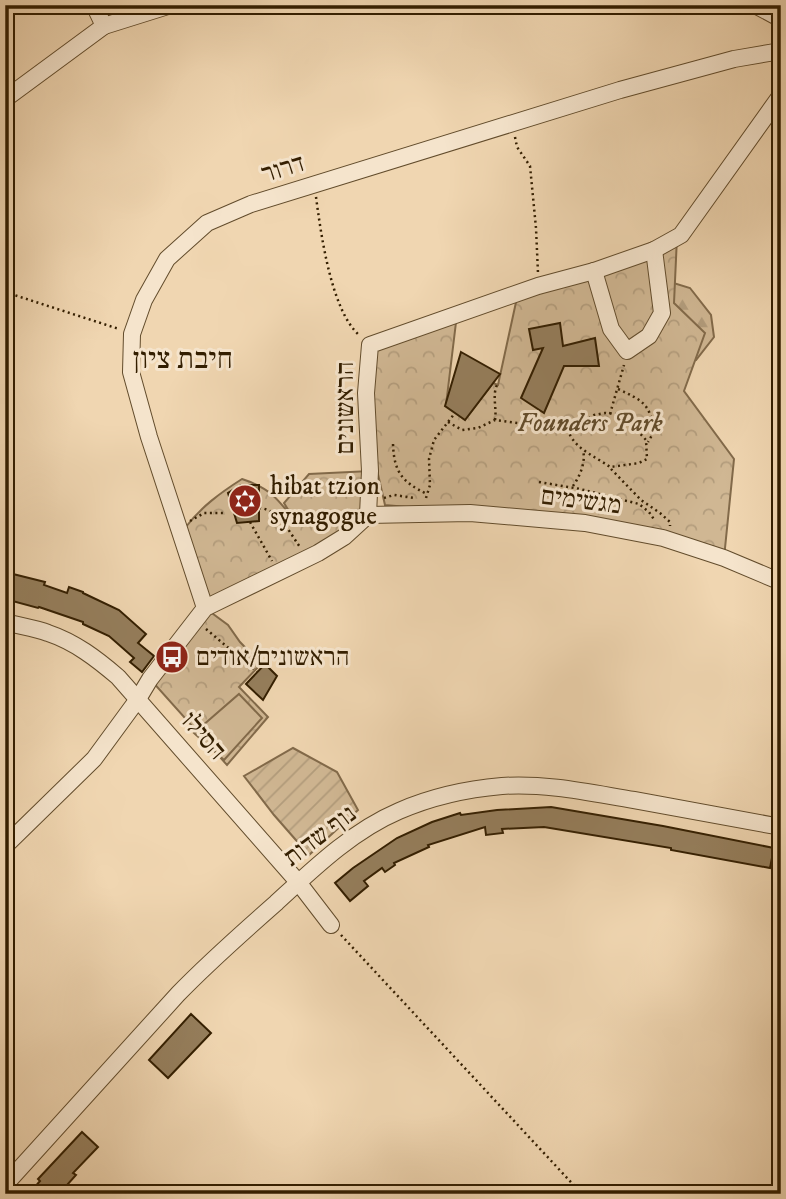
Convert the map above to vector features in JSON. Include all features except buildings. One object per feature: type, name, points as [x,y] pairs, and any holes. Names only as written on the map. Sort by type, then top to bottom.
[{"type":"street","points":[[93,5],[104,26]]},
{"type":"street","points":[[5,99],[104,26],[171,5]]},
{"type":"street","points":[[755,5],[781,19]]},
{"type":"street","name":"דרור","points":[[200,614],[180,531],[131,372],[132,334],[144,300],[167,259],[207,223],[251,204],[620,90],[734,59],[781,51]]},
{"type":"street","name":"הראשונים","points":[[368,515],[370,471],[366,393],[370,345],[538,286],[594,271],[654,250],[681,235],[781,95]]},
{"type":"street","points":[[594,271],[611,329],[627,351],[649,336],[662,313],[654,250]]},
{"type":"street","name":"מגשימים","points":[[368,515],[423,508],[585,523],[663,538],[724,558],[781,582]]},
{"type":"street","points":[[5,846],[94,759],[200,614],[307,559],[344,537],[368,515]]},
{"type":"street","name":"הסילו","points":[[5,622],[48,633],[72,643],[118,677],[298,883],[331,925]]},
{"type":"street","name":"נוף שדות","points":[[5,1185],[206,965],[326,859],[397,811],[430,799],[467,791],[502,786],[532,786],[573,789],[781,827]]},
{"type":"path","points":[[511,124],[517,147],[530,166],[538,286]]},
{"type":"path","points":[[313,185],[323,241],[340,304],[353,330],[370,345]]},
{"type":"path","points":[[5,292],[132,334]]},
{"type":"path","points":[[610,414],[622,376]]},
{"type":"path","points":[[495,420],[495,391],[498,385]]},
{"type":"path","points":[[618,389],[640,399],[650,410],[655,430],[646,444]]},
{"type":"path","points":[[383,498],[405,496],[423,508],[430,485],[429,460],[434,440],[456,413]]},
{"type":"path","points":[[448,422],[462,430],[487,425],[495,420],[568,430],[594,415],[616,414],[625,419],[646,440],[647,460],[610,467]]},
{"type":"path","points":[[568,430],[571,438],[583,450],[610,467],[641,500],[670,522],[670,528],[663,538]]},
{"type":"path","points":[[393,444],[396,468],[409,484],[427,494]]},
{"type":"path","points":[[572,487],[583,465],[583,450]]},
{"type":"path","points":[[539,482],[572,487],[639,504],[659,525],[663,538]]},
{"type":"path","points":[[259,509],[268,509],[275,513],[307,559]]},
{"type":"path","points":[[180,531],[191,520],[204,513],[225,513]]},
{"type":"path","points":[[250,522],[279,573]]},
{"type":"path","points":[[200,614],[257,673]]},
{"type":"path","points":[[331,925],[582,1194]]},
{"type":"green space","name":"Founders Park","points":[[677,237],[674,303],[705,333],[684,391],[734,459],[724,558],[649,529],[385,505],[367,426],[370,345],[457,314],[446,405],[465,420],[493,383],[498,385],[518,293]]},
{"type":"green space","points":[[667,281],[690,288],[711,315],[714,337],[696,360],[672,364]]},
{"type":"green space","points":[[370,471],[368,515],[318,553],[203,601],[185,528],[219,495],[242,479],[273,495],[295,521],[284,503],[309,474]]},
{"type":"green space","points":[[205,608],[228,625],[261,664],[239,687],[268,717],[227,765],[150,679]]},
{"type":"green space","points":[[239,694],[262,718],[224,760],[194,733]]},
{"type":"green space","points":[[293,748],[337,772],[358,810],[309,855],[244,776]]},
{"type":"place","name":"hibat tzion synagogue","points":[[245,501]]},
{"type":"place","name":"הראשונים/אודים","points":[[172,657]]},
{"type":"district","name":"חיבת ציון","points":[[183,359]]}]
